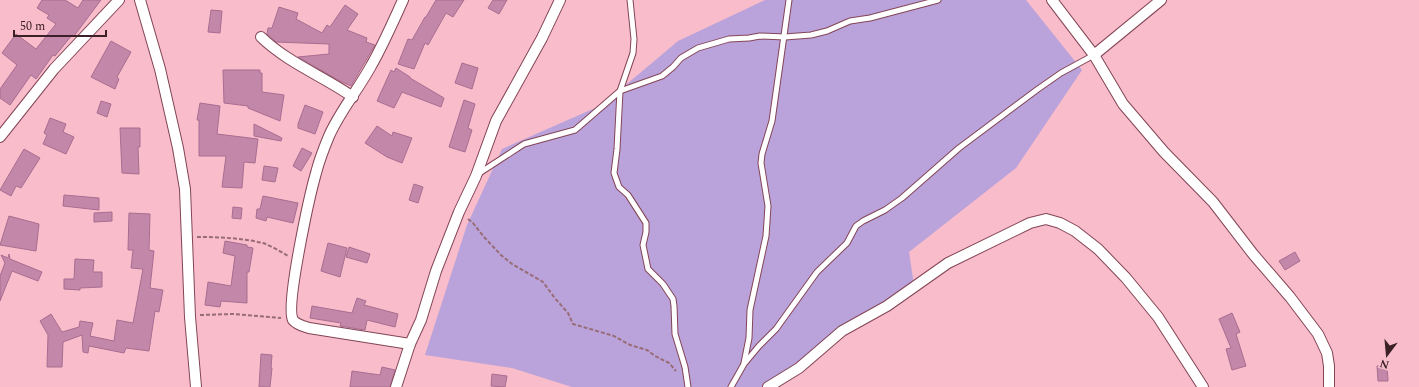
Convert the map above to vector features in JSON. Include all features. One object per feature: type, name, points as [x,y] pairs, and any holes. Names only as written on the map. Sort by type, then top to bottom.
[{"type":"street","points":[[0,137],[54,69],[119,0]]},
{"type":"street","points":[[140,0],[160,69],[178,148],[185,189],[190,317],[196,387]]},
{"type":"street","points":[[403,0],[372,66],[330,134],[322,153],[297,261],[291,310],[293,319],[297,324],[309,328],[410,344]]},
{"type":"street","points":[[396,387],[410,344],[421,320],[436,271],[459,212],[476,176],[496,121],[542,38],[560,0]]},
{"type":"street","points":[[1052,0],[1094,55],[1123,104],[1164,152],[1213,202],[1318,334],[1327,353],[1329,366],[1328,387]]},
{"type":"street","points":[[1094,55],[1161,0]]},
{"type":"street","points":[[261,37],[271,47],[285,57],[339,87],[353,97]]},
{"type":"street","points":[[768,387],[799,368],[842,331],[887,306],[948,263],[1030,223],[1046,219],[1060,223],[1074,231],[1098,249],[1126,278],[1158,317],[1204,387]]},
{"type":"lane","points":[[630,0],[634,39],[632,53],[620,91],[618,149],[614,162],[614,173],[619,187],[628,196],[646,223],[646,232],[642,245],[648,269],[663,284],[673,299],[674,334],[685,367],[688,384]]},
{"type":"lane","points":[[744,364],[750,338],[750,310],[766,236],[768,206],[761,163],[762,154],[772,121],[789,0]]},
{"type":"lane","points":[[476,176],[524,144],[575,130],[620,91],[662,76],[673,68],[681,58],[698,48],[729,39],[811,35],[827,31],[850,21],[870,18],[938,0]]},
{"type":"lane","points":[[731,387],[744,364],[776,329],[817,272],[847,243],[856,226],[885,210],[902,198],[959,148],[1038,89],[1061,73],[1094,55]]},
{"type":"path","points":[[459,212],[473,223],[501,255],[512,264],[543,282],[568,312],[573,324],[614,336],[630,346],[648,350],[655,356],[668,363],[688,384]]},
{"type":"path","points":[[187,237],[215,237],[264,244],[297,261]]},
{"type":"path","points":[[190,317],[205,314],[233,314],[293,319]]},
{"type":"shaded area","points":[[765,0],[1026,0],[1082,70],[1016,168],[909,252],[914,285],[763,387],[572,387],[512,368],[425,355],[467,225],[502,149],[602,105],[678,41]]},
{"type":"building","points":[[42,0],[65,0],[78,8],[83,0],[101,0],[74,36],[72,35],[55,56],[53,55],[36,79],[31,75],[10,105],[0,98],[0,89],[17,65],[2,53],[16,34],[36,49],[56,24],[47,18],[49,15],[37,8]]},
{"type":"building","points":[[436,0],[464,0],[453,17],[446,13],[428,45],[425,43],[414,69],[398,64],[408,39],[412,40]]},
{"type":"building","points":[[493,0],[507,0],[499,14],[488,8]]},
{"type":"building","points":[[345,5],[358,14],[347,30],[367,38],[366,42],[375,45],[351,86],[298,57],[329,54],[329,44],[276,42],[267,34],[268,28],[272,28],[279,7],[298,13],[296,19],[322,33],[327,25],[330,27]]},
{"type":"building","points":[[211,10],[222,11],[220,33],[208,32]]},
{"type":"building","points":[[111,41],[131,52],[117,77],[119,79],[115,89],[91,77]]},
{"type":"building","points":[[462,63],[478,68],[472,89],[455,83]]},
{"type":"building","points":[[396,68],[444,98],[441,107],[402,92],[394,108],[377,101],[391,70],[394,72]]},
{"type":"building","points":[[223,70],[260,70],[260,73],[262,73],[262,92],[284,95],[280,121],[248,108],[248,106],[224,103]]},
{"type":"building","points":[[464,100],[475,104],[468,128],[472,130],[465,152],[449,147]]},
{"type":"building","points":[[101,101],[111,104],[107,117],[97,113]]},
{"type":"building","points":[[200,103],[220,106],[217,134],[258,139],[255,163],[244,162],[242,188],[222,187],[226,156],[199,156],[199,120],[197,120]]},
{"type":"building","points":[[305,105],[323,112],[315,134],[298,128]]},
{"type":"building","points":[[50,118],[66,124],[63,132],[74,137],[66,154],[43,144],[47,135],[44,133]]},
{"type":"building","points":[[254,124],[282,138],[281,141],[254,136]]},
{"type":"building","points":[[377,126],[392,136],[393,132],[412,138],[402,163],[387,157],[365,143]]},
{"type":"building","points":[[120,128],[140,128],[140,147],[138,147],[139,174],[122,173]]},
{"type":"building","points":[[302,148],[312,153],[301,171],[293,166]]},
{"type":"building","points":[[24,149],[40,158],[21,188],[16,186],[11,196],[0,190]]},
{"type":"building","points":[[264,166],[278,168],[275,182],[262,180]]},
{"type":"building","points":[[414,184],[423,187],[418,203],[409,200]]},
{"type":"building","points":[[64,195],[99,198],[99,210],[63,206]]},
{"type":"building","points":[[263,196],[298,203],[293,223],[267,217],[266,221],[256,218],[257,209],[260,209]]},
{"type":"building","points":[[233,207],[242,208],[241,219],[232,218]]},
{"type":"building","points":[[112,212],[112,221],[94,222],[94,213]]},
{"type":"building","points":[[129,213],[150,214],[149,250],[154,251],[150,288],[163,290],[159,312],[155,311],[149,351],[126,348],[124,353],[89,346],[88,353],[83,352],[82,335],[63,342],[62,367],[47,367],[48,335],[40,321],[51,314],[62,332],[79,327],[80,321],[93,323],[90,336],[114,341],[117,320],[133,323],[143,269],[131,268],[133,250],[128,250]]},
{"type":"building","points":[[9,216],[39,224],[36,251],[0,245]]},
{"type":"building","points":[[225,241],[247,245],[247,247],[253,248],[249,272],[247,272],[247,303],[221,301],[220,307],[205,305],[208,282],[231,286],[235,256],[223,253]]},
{"type":"building","points":[[328,243],[347,248],[340,277],[321,271]]},
{"type":"building","points":[[349,247],[370,254],[367,263],[346,257]]},
{"type":"building","points":[[1295,252],[1300,261],[1285,270],[1279,261]]},
{"type":"building","points":[[9,254],[10,259],[42,272],[38,281],[12,271],[0,301],[0,276],[5,263],[1,255],[8,258]]},
{"type":"building","points":[[75,259],[94,260],[93,272],[102,272],[102,287],[80,288],[80,290],[64,289],[64,279],[74,279]]},
{"type":"building","points":[[357,298],[366,301],[364,305],[398,314],[395,327],[367,320],[365,330],[340,326],[341,323],[310,318],[312,306],[352,313]]},
{"type":"building","points":[[1232,313],[1240,332],[1236,334],[1246,366],[1232,370],[1226,349],[1231,348],[1219,319]]},
{"type":"building","points":[[261,354],[272,355],[270,387],[259,387]]},
{"type":"building","points":[[1387,365],[1388,381],[1378,381],[1377,366]]},
{"type":"building","points":[[382,367],[395,370],[390,387],[350,387],[352,371],[380,375]]},
{"type":"building","points":[[492,374],[507,376],[505,387],[491,386]]}]
